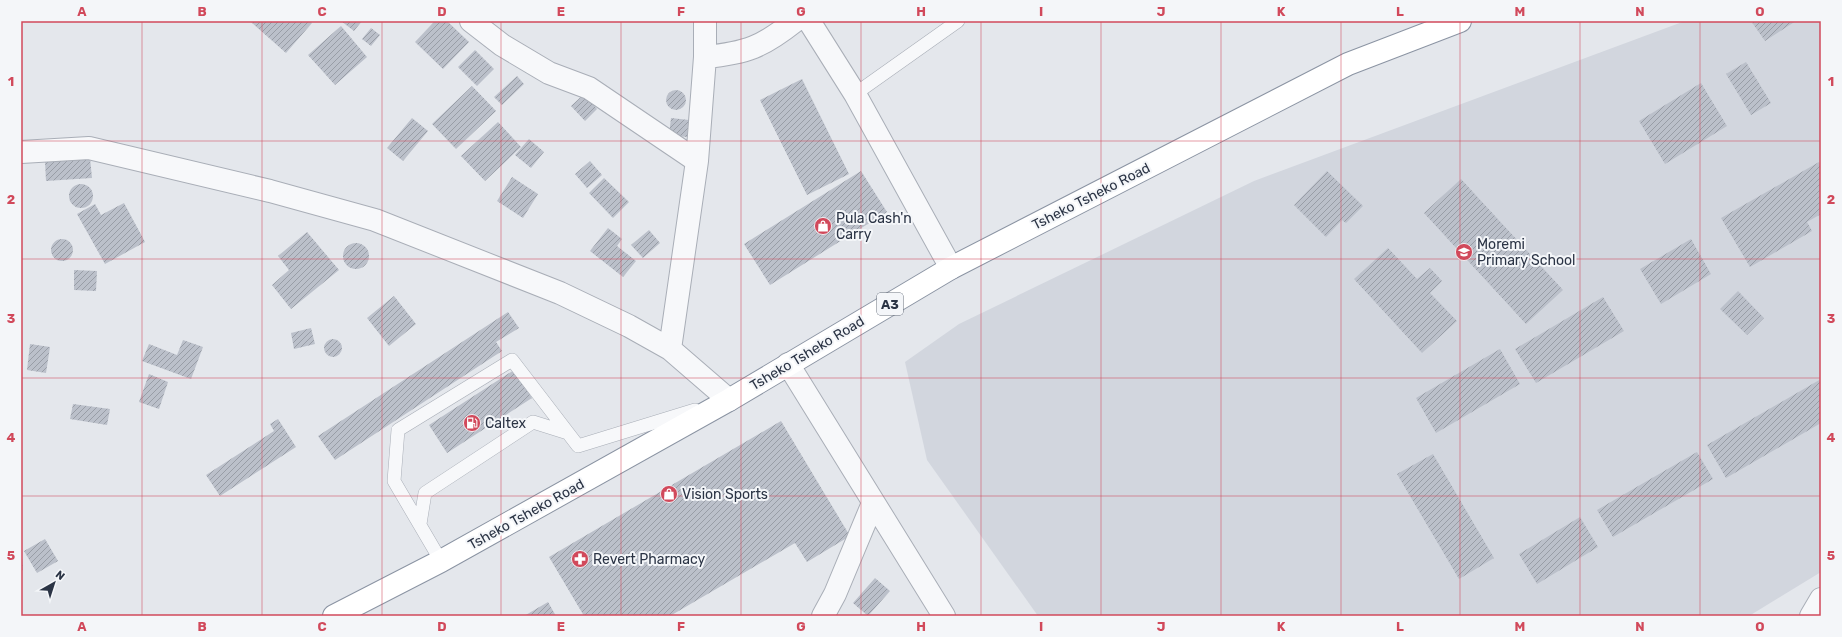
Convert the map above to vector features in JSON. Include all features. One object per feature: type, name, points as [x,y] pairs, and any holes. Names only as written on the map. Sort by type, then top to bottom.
[{"type":"highway","name":"Tsheko Tsheko Road","points":[[334,616],[441,561],[729,400],[952,268],[1348,64],[1460,21]]},
{"type":"street","points":[[471,21],[502,45],[549,73],[589,88],[697,160]]},
{"type":"street","points":[[670,349],[697,160],[705,57],[705,21]]},
{"type":"street","points":[[705,57],[731,54],[756,48],[780,33],[794,21]]},
{"type":"street","points":[[810,21],[855,94],[952,268]]},
{"type":"street","points":[[21,152],[89,148],[270,191],[375,220],[560,293],[629,326],[670,349],[729,400]]},
{"type":"street","points":[[788,364],[944,616]]},
{"type":"street","points":[[823,616],[835,594],[873,503]]},
{"type":"street","points":[[1811,616],[1821,599]]},
{"type":"lane","points":[[855,94],[958,21]]},
{"type":"lane","points":[[441,561],[394,481],[398,430],[512,360],[578,446],[729,400]]},
{"type":"lane","points":[[420,524],[425,493],[533,422],[568,433]]},
{"type":"shaded area","name":"Moremi Primary School","points":[[1685,21],[1821,21],[1821,572],[1749,616],[1038,616],[927,460],[905,362],[959,324],[1254,181]]},
{"type":"building","points":[[310,21],[312,23],[286,53],[251,22]]},
{"type":"building","points":[[341,21],[362,21],[354,31]]},
{"type":"building","points":[[435,21],[447,21],[469,42],[443,69],[415,42]]},
{"type":"building","points":[[1751,21],[1796,21],[1765,41]]},
{"type":"building","points":[[341,26],[367,57],[335,85],[308,55]]},
{"type":"building","points":[[371,28],[380,35],[371,46],[362,39]]},
{"type":"building","points":[[475,50],[494,69],[477,86],[458,67]]},
{"type":"building","points":[[1746,62],[1771,103],[1751,115],[1726,74]]},
{"type":"building","points":[[517,76],[524,84],[502,105],[494,97]]},
{"type":"building","points":[[802,79],[849,174],[807,195],[760,100]]},
{"type":"building","points":[[1701,83],[1727,126],[1665,164],[1639,121]]},
{"type":"building","points":[[472,86],[496,111],[456,149],[432,124]]},
{"type":"building","points":[[676,90],[683,93],[686,100],[683,107],[676,110],[669,107],[666,100],[669,93]]},
{"type":"building","points":[[584,94],[597,109],[585,121],[571,106]]},
{"type":"building","points":[[412,118],[428,131],[403,161],[387,148]]},
{"type":"building","points":[[671,118],[689,120],[687,137],[669,135]]},
{"type":"building","points":[[498,122],[521,147],[485,181],[461,156]]},
{"type":"building","points":[[529,139],[544,152],[531,168],[515,155]]},
{"type":"building","points":[[90,158],[92,178],[46,181],[45,161]]},
{"type":"building","points":[[590,161],[602,175],[587,188],[575,174]]},
{"type":"building","points":[[1819,162],[1821,166],[1821,214],[1807,222],[1812,231],[1750,267],[1721,218]]},
{"type":"building","points":[[861,171],[887,212],[770,285],[744,244]]},
{"type":"building","points":[[1327,171],[1363,206],[1346,223],[1342,220],[1326,237],[1294,205]]},
{"type":"building","points":[[512,177],[538,194],[523,218],[497,201]]},
{"type":"building","points":[[604,178],[629,202],[613,218],[589,193]]},
{"type":"building","points":[[1461,179],[1563,290],[1526,324],[1424,213]]},
{"type":"building","points":[[81,184],[86,185],[92,191],[92,201],[86,207],[81,208],[76,207],[70,201],[69,196],[70,191],[76,185]]},
{"type":"building","points":[[124,203],[145,242],[105,264],[77,214],[95,204],[101,215]]},
{"type":"building","points":[[608,228],[622,239],[617,246],[636,261],[623,277],[590,251]]},
{"type":"building","points":[[649,230],[660,243],[643,258],[631,245]]},
{"type":"building","points":[[307,232],[339,270],[291,309],[272,285],[289,270],[278,256]]},
{"type":"building","points":[[62,239],[70,242],[73,250],[70,258],[62,261],[54,258],[51,250],[54,242]]},
{"type":"building","points":[[1691,239],[1711,274],[1661,304],[1640,269]]},
{"type":"building","points":[[356,243],[365,247],[369,256],[365,265],[356,269],[347,265],[343,256],[347,247]]},
{"type":"building","points":[[1388,248],[1417,279],[1430,268],[1442,281],[1430,293],[1457,321],[1422,353],[1354,279]]},
{"type":"building","points":[[74,270],[97,271],[96,291],[74,290]]},
{"type":"building","points":[[1738,291],[1764,318],[1747,335],[1720,309]]},
{"type":"building","points":[[394,296],[416,324],[389,346],[367,318]]},
{"type":"building","points":[[1603,297],[1624,331],[1536,383],[1515,349]]},
{"type":"building","points":[[508,312],[519,328],[496,342],[502,351],[335,460],[318,436]]},
{"type":"building","points":[[311,328],[315,344],[294,349],[291,333]]},
{"type":"building","points":[[329,339],[337,339],[342,344],[340,355],[337,357],[329,357],[324,352],[324,344]]},
{"type":"building","points":[[183,340],[203,347],[191,379],[142,361],[149,344],[177,355]]},
{"type":"building","points":[[30,344],[50,347],[46,373],[27,370]]},
{"type":"building","points":[[1500,349],[1520,384],[1436,433],[1416,398]]},
{"type":"building","points":[[514,370],[532,398],[447,453],[429,425]]},
{"type":"building","points":[[149,374],[168,382],[159,409],[139,402]]},
{"type":"building","points":[[1821,379],[1821,423],[1726,478],[1707,445]]},
{"type":"building","points":[[73,404],[110,409],[107,425],[70,419]]},
{"type":"building","points":[[278,419],[296,447],[220,496],[206,475],[274,431],[270,424]]},
{"type":"building","points":[[781,421],[850,536],[807,562],[795,543],[670,616],[584,616],[549,557]]},
{"type":"building","points":[[1697,452],[1713,479],[1613,537],[1597,510]]},
{"type":"building","points":[[1433,454],[1494,558],[1459,579],[1397,474]]},
{"type":"building","points":[[1580,517],[1598,547],[1537,584],[1519,554]]},
{"type":"building","points":[[45,539],[58,561],[37,573],[24,551]]},
{"type":"building","points":[[21,557],[23,570],[21,571]]},
{"type":"building","points":[[875,578],[890,591],[868,616],[853,603]]},
{"type":"building","points":[[548,602],[556,616],[524,616]]},
{"type":"place","name":"Pula Cash'n Carry","points":[[823,226]]},
{"type":"place","name":"Moremi Primary School","points":[[1464,252]]},
{"type":"place","name":"Caltex","points":[[472,423]]},
{"type":"place","name":"Vision Sports","points":[[669,494]]},
{"type":"place","name":"Revert Pharmacy","points":[[580,559]]}]
